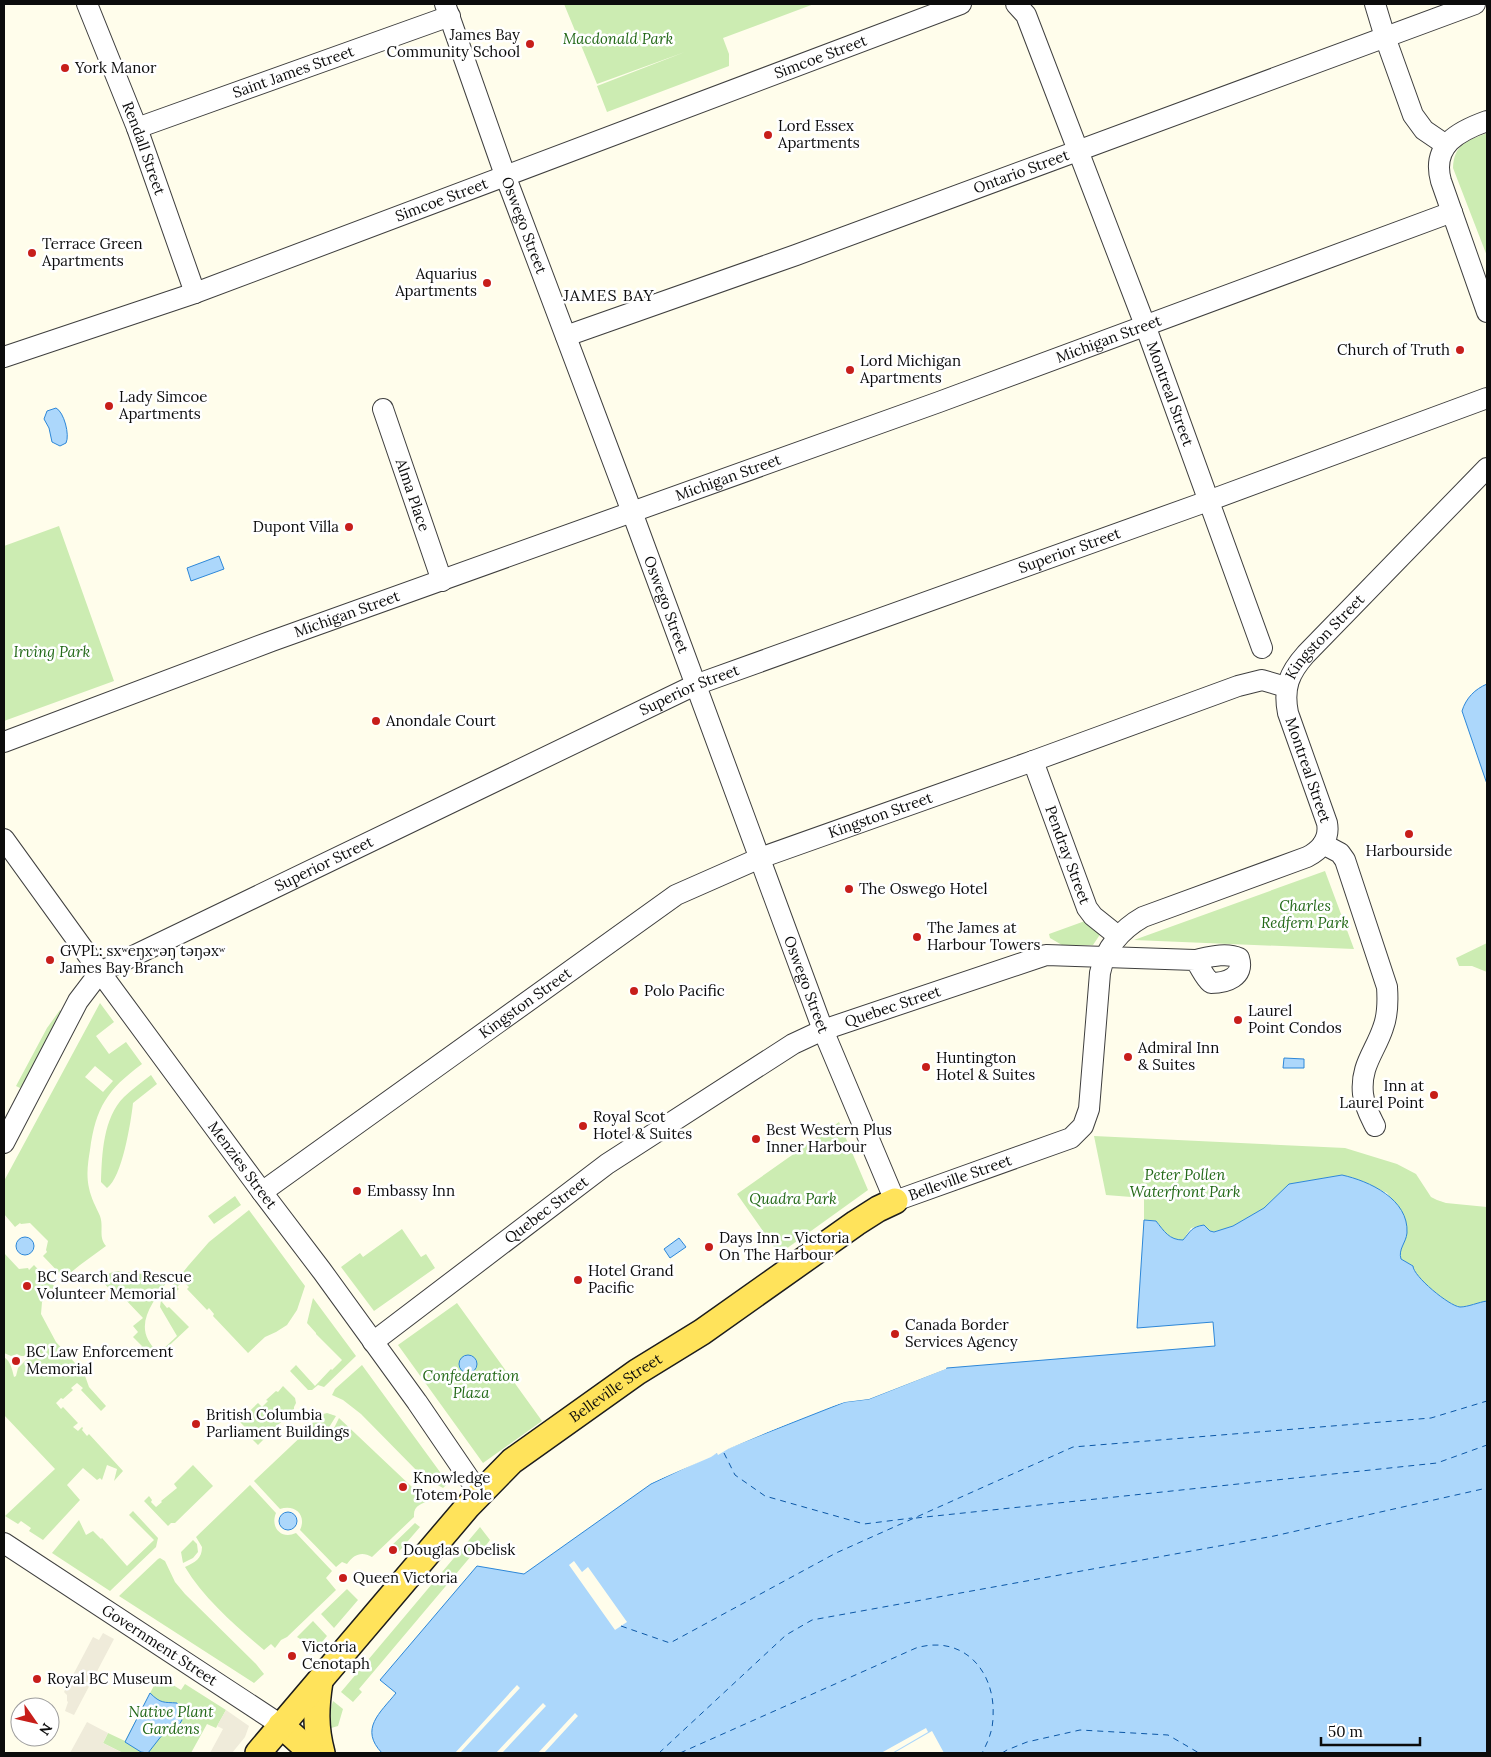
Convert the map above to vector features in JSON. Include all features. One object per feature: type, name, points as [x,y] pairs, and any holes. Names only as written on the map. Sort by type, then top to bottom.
[{"type":"main road","name":"Belleville Street","points":[[258,1753],[480,1493],[512,1461],[637,1372],[702,1332],[862,1219],[895,1201]]},
{"type":"main road","points":[[320,1680],[316,1718],[322,1753]]},
{"type":"main road","name":"Government Street","points":[[282,1725],[312,1753]]},
{"type":"street","name":"Rendall Street","points":[[87,4],[137,128],[195,293]]},
{"type":"street","name":"Simcoe Street","points":[[4,357],[195,293],[961,4]]},
{"type":"street","name":"Montreal Street","points":[[1016,4],[1026,15],[1145,325],[1262,648]]},
{"type":"street","points":[[1376,4],[1385,37],[1416,120],[1424,130],[1446,145]]},
{"type":"street","name":"Ontario Street","points":[[566,336],[796,254],[1474,4]]},
{"type":"street","name":"Saint James Street","points":[[137,128],[448,10]]},
{"type":"street","name":"Oswego Street","points":[[448,10],[505,175],[632,512],[823,1030],[895,1201]]},
{"type":"street","points":[[1487,121],[1460,131],[1446,145],[1439,160],[1439,174],[1487,312]]},
{"type":"street","name":"Michigan Street","points":[[4,742],[272,641],[939,402],[1452,212]]},
{"type":"street","name":"Superior Street","points":[[4,1143],[78,1000],[100,972],[695,686],[1487,398]]},
{"type":"street","name":"Alma Place","points":[[383,409],[442,580]]},
{"type":"street","name":"Kingston Street","points":[[262,1192],[676,895],[760,858],[1033,762],[1238,686],[1262,680],[1286,687],[1294,669],[1306,654],[1487,468]]},
{"type":"street","name":"Montreal Street","points":[[1286,687],[1286,705],[1290,721],[1328,823],[1328,834],[1323,844],[1340,853],[1345,860],[1387,987],[1386,1018],[1383,1029],[1368,1059],[1362,1084],[1366,1106],[1375,1126]]},
{"type":"street","name":"Pendray Street","points":[[1033,762],[1087,908],[1093,916],[1118,936]]},
{"type":"street","name":"Menzies Street","points":[[4,839],[262,1192],[317,1264],[480,1493]]},
{"type":"street","points":[[1104,958],[1118,936],[1133,922],[1307,857],[1316,852],[1323,844]]},
{"type":"street","name":"Quebec Street","points":[[372,1342],[607,1164],[793,1044],[823,1030],[1046,955],[1196,960]]},
{"type":"street","name":"Belleville Street","points":[[895,1201],[1062,1142],[1071,1138],[1080,1129],[1087,1118],[1089,1109],[1100,977],[1104,958]]},
{"type":"street","name":"Government Street","points":[[4,1543],[282,1725]]},
{"type":"green space","name":"Macdonald Park","points":[[564,4],[814,4],[723,38],[729,54],[729,66],[607,112],[597,86],[685,52],[597,84]]},
{"type":"green space","points":[[1487,133],[1487,256],[1453,168],[1459,148],[1468,141]]},
{"type":"green space","name":"Irving Park","points":[[59,526],[114,681],[4,721],[4,546]]},
{"type":"green space","name":"Charles Redfern Park","points":[[1325,871],[1354,949],[1134,940]]},
{"type":"green space","points":[[1085,921],[1101,933],[1093,945],[1062,945],[1050,938],[1049,934]]},
{"type":"green space","points":[[1487,943],[1487,972],[1472,966],[1459,966],[1456,958]]},
{"type":"green space","points":[[100,1003],[114,1022],[96,1036],[109,1054],[126,1042],[142,1064],[120,1082],[105,1101],[93,1135],[87,1173],[88,1183],[100,1216],[102,1239],[106,1246],[64,1278],[43,1256],[47,1252],[48,1241],[30,1223],[20,1223],[15,1227],[4,1214],[4,1181]],"holes":[[[95,1066],[113,1081],[103,1092],[85,1077]]]},
{"type":"green space","points":[[60,1010],[61,1012],[33,1069],[20,1088],[16,1086],[47,1028]]},
{"type":"green space","points":[[151,1075],[157,1084],[133,1103],[128,1136],[121,1162],[117,1173],[107,1188],[101,1182],[102,1160],[105,1137],[112,1115],[124,1097]]},
{"type":"green space","name":"Quadra Park","points":[[839,1122],[868,1190],[779,1254],[737,1194]]},
{"type":"green space","name":"Peter Pollen Waterfront Park","points":[[1094,1136],[1345,1148],[1397,1164],[1416,1174],[1431,1197],[1437,1200],[1446,1203],[1487,1207],[1487,1301],[1460,1307],[1448,1302],[1432,1290],[1415,1271],[1413,1266],[1401,1259],[1400,1253],[1407,1232],[1404,1218],[1387,1193],[1364,1182],[1342,1175],[1289,1184],[1264,1208],[1233,1226],[1214,1232],[1204,1225],[1191,1228],[1183,1240],[1178,1240],[1167,1234],[1156,1221],[1144,1220],[1144,1198],[1106,1195]]},
{"type":"green space","points":[[235,1196],[241,1205],[214,1224],[208,1216]]},
{"type":"green space","points":[[249,1210],[305,1286],[297,1310],[287,1325],[265,1337],[248,1353],[213,1316],[214,1314],[209,1308],[207,1310],[187,1289],[189,1287],[183,1281],[177,1287],[179,1289],[169,1298],[167,1296],[162,1302],[189,1327],[159,1355],[155,1351],[146,1359],[138,1350],[142,1346],[133,1337],[138,1332],[133,1326],[143,1318],[124,1298],[121,1301],[101,1280],[110,1273],[117,1271],[168,1277],[168,1280],[150,1307],[145,1325],[150,1344],[159,1353],[177,1336],[160,1307],[161,1300],[209,1242]]},
{"type":"green space","points":[[402,1229],[421,1257],[426,1254],[435,1268],[374,1311],[341,1267],[360,1253],[363,1257]]},
{"type":"green space","points":[[4,1253],[19,1269],[28,1268],[29,1270],[34,1265],[55,1287],[42,1302],[41,1314],[56,1342],[84,1373],[89,1387],[106,1406],[101,1411],[81,1390],[83,1388],[77,1383],[71,1388],[73,1390],[56,1403],[61,1409],[63,1407],[78,1423],[73,1427],[78,1431],[82,1427],[87,1436],[89,1434],[123,1471],[114,1481],[117,1469],[107,1465],[102,1480],[100,1478],[97,1480],[83,1468],[67,1485],[80,1500],[43,1540],[29,1531],[31,1528],[21,1521],[18,1524],[5,1516],[55,1469],[4,1415],[4,1357],[10,1363],[14,1377],[18,1368],[27,1359],[26,1356],[17,1354],[11,1356],[4,1353]]},
{"type":"green space","points":[[313,1298],[356,1356],[324,1387],[318,1385],[312,1390],[308,1390],[290,1371],[296,1365],[315,1386],[342,1360],[307,1323]]},
{"type":"green space","name":"Confederation Plaza","points":[[457,1303],[542,1421],[483,1463],[398,1345]]},
{"type":"green space","points":[[362,1365],[448,1483],[443,1488],[422,1476],[361,1414],[343,1400],[332,1395],[335,1389]]},
{"type":"green space","points":[[283,1386],[295,1398],[294,1409],[258,1445],[243,1430],[245,1427],[239,1421],[258,1403],[262,1407],[268,1401],[266,1400]]},
{"type":"green space","points":[[327,1413],[336,1416],[328,1429],[322,1433],[310,1425],[320,1415]]},
{"type":"green space","points":[[339,1418],[413,1488],[430,1500],[417,1507],[414,1517],[372,1557],[365,1554],[358,1555],[347,1564],[342,1562],[336,1567],[300,1530],[302,1525],[301,1515],[295,1509],[280,1509],[254,1481],[308,1430],[316,1436],[326,1436],[333,1430]]},
{"type":"green space","points":[[193,1465],[213,1486],[175,1523],[171,1523],[168,1526],[144,1501],[149,1496],[152,1500],[151,1502],[156,1507],[177,1488],[174,1484]]},
{"type":"green space","points":[[250,1485],[276,1513],[274,1523],[278,1531],[286,1535],[296,1533],[332,1571],[326,1578],[336,1590],[287,1637],[281,1640],[275,1648],[271,1644],[264,1650],[211,1601],[185,1567],[195,1562],[201,1554],[202,1547],[196,1537]]},
{"type":"green space","points":[[133,1511],[158,1538],[156,1547],[110,1591],[52,1553],[79,1520],[86,1535],[93,1531],[102,1538],[127,1566],[154,1540],[129,1515]]},
{"type":"green space","points":[[415,1523],[420,1527],[395,1556],[388,1549]]},
{"type":"green space","points":[[480,1527],[490,1540],[481,1552],[477,1549],[359,1689],[362,1692],[353,1702],[341,1692]]},
{"type":"green space","points":[[193,1540],[197,1544],[198,1552],[193,1558],[183,1563],[181,1552]]},
{"type":"green space","points":[[160,1558],[165,1561],[175,1582],[185,1594],[264,1674],[254,1683],[119,1596]]},
{"type":"green space","points":[[347,1589],[358,1600],[334,1628],[321,1614]]},
{"type":"green space","points":[[313,1621],[327,1636],[311,1655],[308,1644],[297,1637]]},
{"type":"green space","name":"Native Plant Gardens","points":[[159,1676],[181,1690],[185,1684],[226,1710],[216,1728],[207,1724],[191,1753],[123,1753],[103,1743],[108,1733],[125,1741]]},
{"type":"green space","points":[[333,1701],[343,1709],[338,1726],[331,1728],[329,1715]]},
{"type":"shaded area","points":[[103,1633],[114,1639],[74,1715],[65,1711],[68,1702],[67,1695],[64,1692],[93,1637],[99,1640]]},
{"type":"shaded area","points":[[226,1710],[249,1726],[245,1737],[232,1753],[210,1753],[223,1729],[217,1726]]},
{"type":"shaded area","points":[[87,1722],[108,1733],[103,1743],[123,1753],[70,1753]]},
{"type":"water","points":[[56,408],[62,414],[67,429],[66,443],[60,446],[52,442],[49,428],[44,419],[47,411]]},
{"type":"water","points":[[219,556],[224,569],[191,581],[187,568]]},
{"type":"water","points":[[1487,684],[1487,784],[1462,711],[1472,694]]},
{"type":"water","points":[[1284,1058],[1304,1059],[1304,1068],[1283,1068]]},
{"type":"water","points":[[1342,1175],[1375,1187],[1394,1201],[1406,1221],[1407,1233],[1401,1249],[1401,1259],[1413,1266],[1415,1271],[1432,1290],[1448,1302],[1460,1307],[1487,1301],[1487,1753],[382,1753],[375,1744],[372,1736],[374,1722],[378,1714],[396,1693],[380,1680],[477,1566],[524,1574],[651,1484],[718,1452],[845,1402],[869,1399],[947,1368],[1215,1346],[1213,1322],[1137,1328],[1144,1220],[1156,1221],[1170,1237],[1183,1240],[1196,1227],[1204,1225],[1214,1232],[1233,1226],[1264,1208],[1289,1184]]},
{"type":"water","points":[[25,1237],[31,1240],[34,1246],[31,1252],[25,1255],[19,1252],[16,1246],[19,1240]]},
{"type":"water","points":[[679,1238],[686,1247],[670,1258],[664,1249]]},
{"type":"water","points":[[468,1355],[474,1358],[477,1364],[474,1370],[468,1373],[462,1370],[459,1364],[462,1358]]},
{"type":"water","points":[[288,1512],[294,1515],[297,1521],[294,1527],[288,1530],[282,1527],[279,1521],[282,1515]]},
{"type":"water","points":[[150,1693],[160,1701],[177,1703],[182,1720],[176,1730],[170,1728],[166,1730],[148,1753],[141,1752],[125,1742]]},
{"type":"pier","points":[[947,1365],[946,1369],[869,1399],[845,1402],[820,1410],[651,1483],[651,1481],[717,1449],[844,1400],[869,1397]]},
{"type":"pier","points":[[574,1561],[582,1572],[588,1567],[627,1622],[615,1630],[569,1565]]},
{"type":"pier","points":[[517,1685],[520,1688],[460,1753],[455,1753]]},
{"type":"pier","points":[[543,1703],[546,1706],[502,1753],[496,1753]]},
{"type":"pier","points":[[575,1713],[578,1716],[544,1753],[538,1753]]},
{"type":"pier","points":[[926,1728],[928,1732],[892,1753],[881,1753]]},
{"type":"pier","points":[[932,1731],[944,1753],[894,1753]]},
{"type":"ferry route","points":[[621,1626],[670,1643],[836,1553],[1073,1447],[1431,1418],[1487,1401]]},
{"type":"ferry route","points":[[916,1518],[1437,1463],[1487,1445]]},
{"type":"ferry route","points":[[724,1453],[735,1475],[765,1496],[864,1524],[912,1518]]},
{"type":"ferry route","points":[[659,1753],[786,1635],[812,1620],[1274,1536],[1487,1488]]},
{"type":"ferry route","points":[[680,1753],[916,1648],[933,1645],[948,1646],[962,1652],[973,1660],[982,1671],[989,1685],[993,1722],[990,1736],[982,1753]]},
{"type":"ferry route","points":[[1002,1753],[1027,1742],[1080,1730],[1168,1735],[1199,1753]]},
{"type":"place","name":"James Bay Community School","points":[[530,44]]},
{"type":"place","name":"York Manor","points":[[65,68]]},
{"type":"place","name":"Lord Essex Apartments","points":[[768,135]]},
{"type":"place","name":"Terrace Green Apartments","points":[[32,253]]},
{"type":"place","name":"Aquarius Apartments","points":[[487,283]]},
{"type":"place","name":"Church of Truth","points":[[1460,350]]},
{"type":"place","name":"Lord Michigan Apartments","points":[[850,370]]},
{"type":"place","name":"Lady Simcoe Apartments","points":[[109,406]]},
{"type":"place","name":"Dupont Villa","points":[[349,527]]},
{"type":"place","name":"Anondale Court","points":[[376,721]]},
{"type":"place","name":"Harbourside","points":[[1409,834]]},
{"type":"place","name":"The Oswego Hotel","points":[[849,889]]},
{"type":"place","name":"The James at Harbour Towers","points":[[917,937]]},
{"type":"place","name":"GVPL: sxʷeŋxʷəŋ təŋəxʷ James Bay Branch","points":[[50,960]]},
{"type":"place","name":"Polo Pacific","points":[[634,991]]},
{"type":"place","name":"Laurel Point Condos","points":[[1238,1020]]},
{"type":"place","name":"Admiral Inn & Suites","points":[[1128,1057]]},
{"type":"place","name":"Huntington Hotel & Suites","points":[[926,1067]]},
{"type":"place","name":"Inn at Laurel Point","points":[[1434,1095]]},
{"type":"place","name":"Royal Scot Hotel & Suites","points":[[583,1126]]},
{"type":"place","name":"Best Western Plus Inner Harbour","points":[[756,1139]]},
{"type":"place","name":"Embassy Inn","points":[[357,1191]]},
{"type":"place","name":"Days Inn - Victoria On The Harbour","points":[[709,1247]]},
{"type":"place","name":"Hotel Grand Pacific","points":[[578,1280]]},
{"type":"place","name":"BC Search and Rescue Volunteer Memorial","points":[[27,1286]]},
{"type":"place","name":"Canada Border Services Agency","points":[[895,1334]]},
{"type":"place","name":"BC Law Enforcement Memorial","points":[[16,1361]]},
{"type":"place","name":"British Columbia Parliament Buildings","points":[[196,1424]]},
{"type":"place","name":"Knowledge Totem Pole","points":[[403,1487]]},
{"type":"place","name":"Douglas Obelisk","points":[[393,1550]]},
{"type":"place","name":"Queen Victoria","points":[[343,1578]]},
{"type":"place","name":"Victoria Cenotaph","points":[[292,1656]]},
{"type":"place","name":"Royal BC Museum","points":[[37,1679]]},
{"type":"district","name":"JAMES BAY","points":[[609,295]]}]
